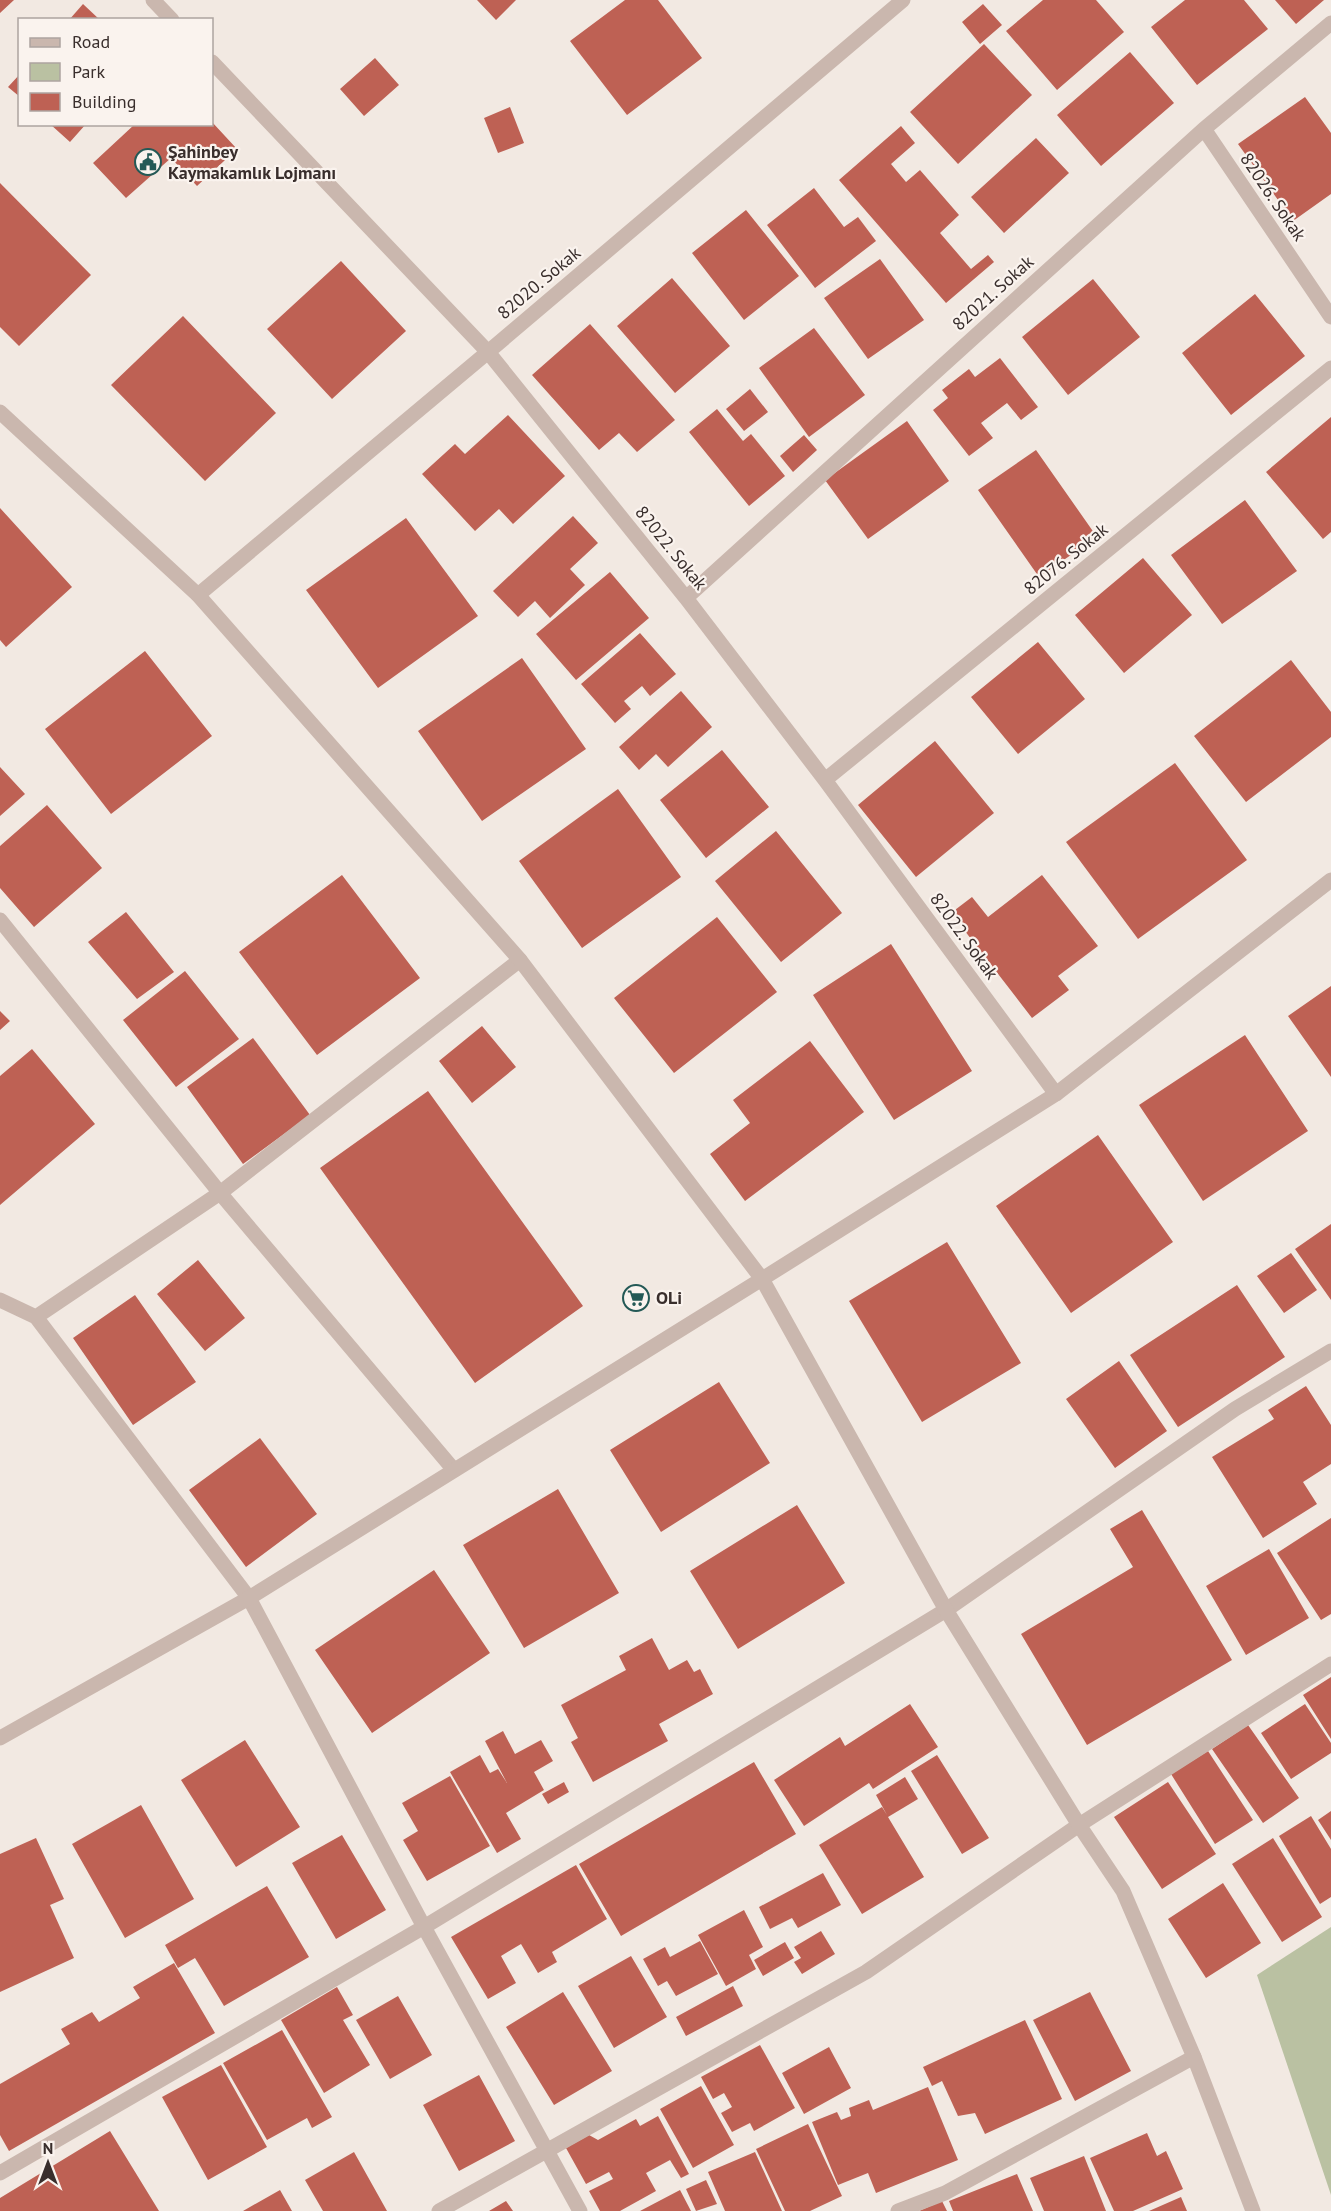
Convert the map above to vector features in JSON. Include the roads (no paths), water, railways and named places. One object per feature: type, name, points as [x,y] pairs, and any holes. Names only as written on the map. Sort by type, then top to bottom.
[{"type":"street","points":[[153,0],[170,18]]},
{"type":"street","name":"82020. Sokak","points":[[198,595],[903,0]]},
{"type":"street","name":"82021. Sokak","points":[[686,598],[1204,129],[1331,23]]},
{"type":"street","name":"82022. Sokak","points":[[213,63],[488,352],[686,598],[825,780],[1056,1094]]},
{"type":"street","name":"82026. Sokak","points":[[1204,129],[1331,317]]},
{"type":"street","name":"82076. Sokak","points":[[825,780],[1331,368]]},
{"type":"street","points":[[0,412],[198,595],[520,960],[762,1279],[946,1611],[1078,1825],[1123,1891],[1194,2057],[1253,2211]]},
{"type":"street","points":[[0,1738],[249,1598],[1056,1094],[1331,880]]},
{"type":"street","points":[[0,920],[220,1193],[454,1470]]},
{"type":"street","points":[[36,1317],[220,1193],[520,960]]},
{"type":"street","points":[[0,1300],[36,1317],[249,1598],[424,1927],[580,2211]]},
{"type":"street","points":[[0,2173],[424,1927],[946,1611],[1235,1409],[1331,1351]]},
{"type":"street","points":[[439,2211],[866,1972],[1078,1825],[1331,1664]]},
{"type":"street","points":[[898,2211],[945,2193],[1194,2057]]},
{"type":"place","name":"Şahinbey Kaymakamlık Lojmanı","points":[[148,162]]},
{"type":"place","name":"OLi","points":[[636,1298]]}]
